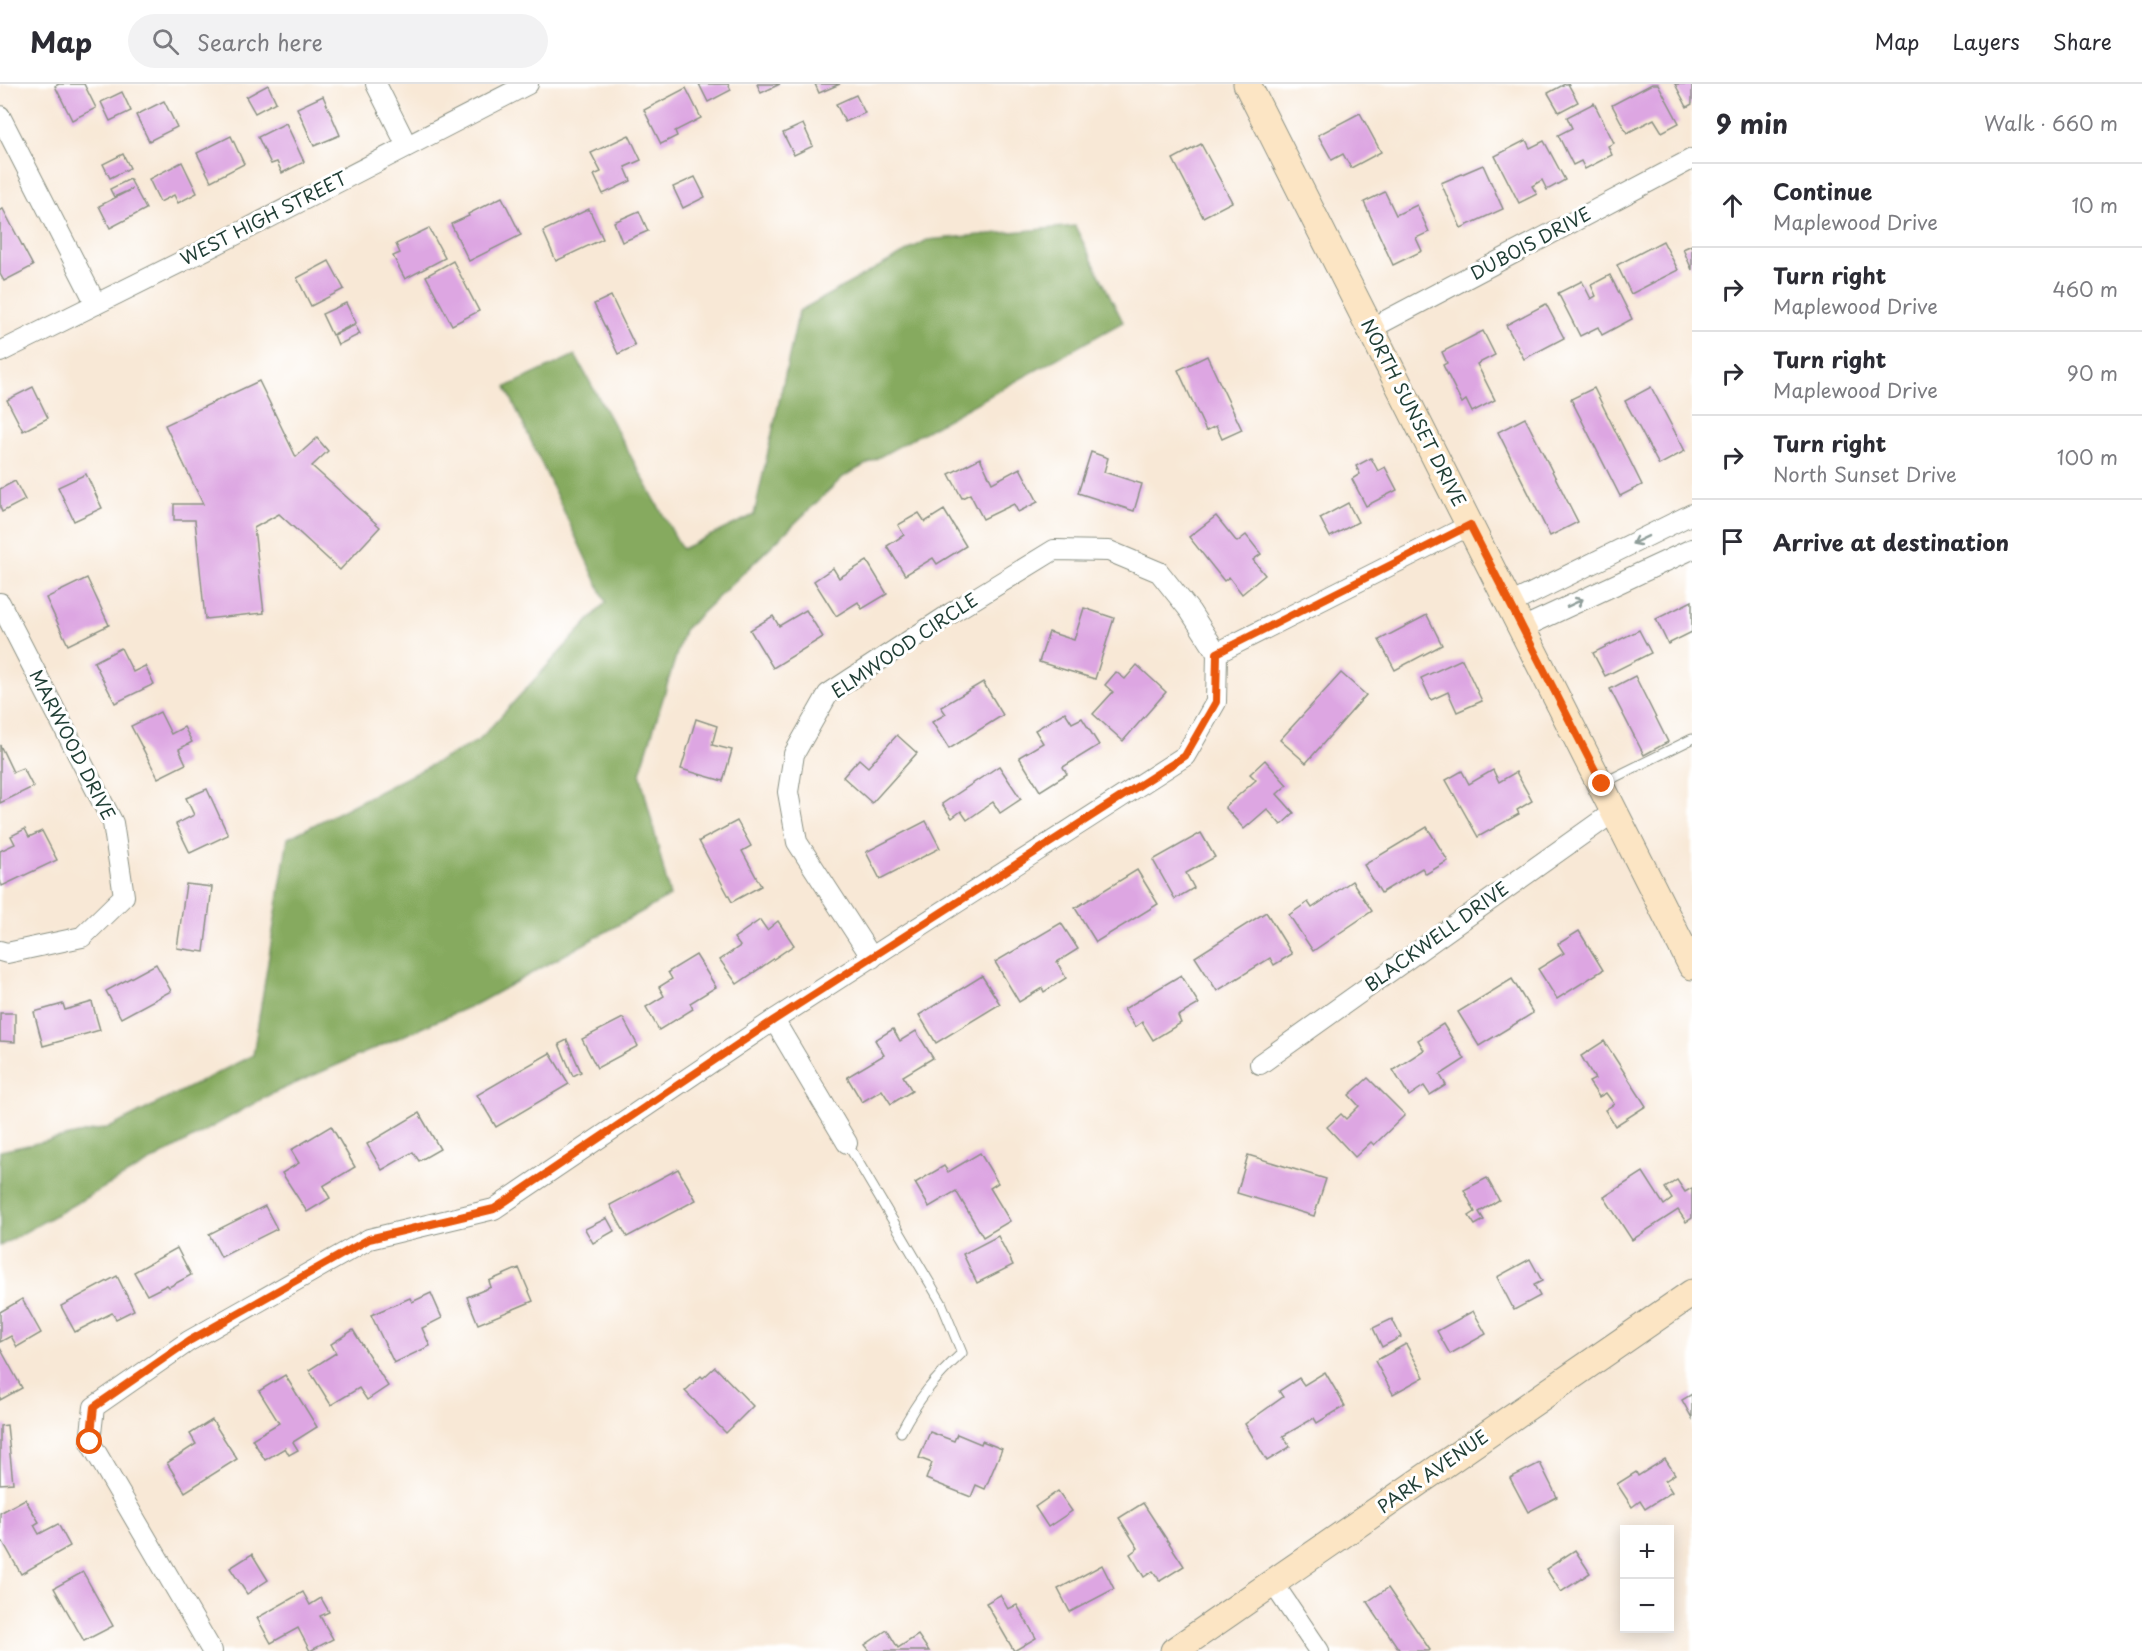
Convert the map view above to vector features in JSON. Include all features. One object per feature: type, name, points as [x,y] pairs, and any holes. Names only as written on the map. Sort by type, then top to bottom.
[{"type":"main road","name":"NORTH SUNSET DRIVE","points":[[1247,84],[1690,959]]},
{"type":"main road","name":"PARK AVENUE","points":[[1173,1651],[1692,1293]]},
{"type":"street","points":[[376,84],[407,146]]},
{"type":"street","name":"WEST HIGH STREET","points":[[0,352],[528,84]]},
{"type":"street","points":[[0,116],[96,304]]},
{"type":"street","name":"DUBOIS DRIVE","points":[[1370,329],[1692,159]]},
{"type":"street","points":[[1510,604],[1692,514]]},
{"type":"street","points":[[212,1651],[90,1442],[94,1407],[189,1341],[369,1239],[494,1209],[774,1020],[1185,756],[1216,702],[1217,653],[1470,525]]},
{"type":"street","points":[[1522,628],[1692,549]]},
{"type":"street","name":"ELMWOOD CIRCLE","points":[[872,958],[797,842],[788,792],[794,754],[828,694],[953,612],[1054,550],[1109,551],[1159,572],[1190,611],[1217,653]]},
{"type":"street","name":"MARWOOD DRIVE","points":[[0,603],[113,823],[124,896],[82,937],[7,953],[0,951]]},
{"type":"street","name":"BLACKWELL DRIVE","points":[[1260,1064],[1615,811]]},
{"type":"street","points":[[774,1020],[847,1143]]},
{"type":"street","points":[[1273,1582],[1319,1651]]},
{"type":"lane","points":[[1602,784],[1692,739]]},
{"type":"lane","points":[[847,1143],[941,1302],[962,1353],[935,1378],[914,1407],[901,1432]]},
{"type":"green space","points":[[1075,226],[1123,322],[843,477],[684,630],[640,773],[670,896],[480,1002],[269,1095],[0,1246],[0,1151],[111,1127],[253,1055],[288,838],[478,741],[606,602],[506,387],[575,355],[682,549],[754,515],[799,311],[927,240]]},
{"type":"building","points":[[84,84],[96,108],[72,120],[55,86]]},
{"type":"building","points":[[699,84],[728,84],[731,90],[708,102]]},
{"type":"building","points":[[757,84],[780,84],[761,93]]},
{"type":"building","points":[[815,84],[840,84],[819,93]]},
{"type":"building","points":[[1568,84],[1578,102],[1559,112],[1548,93]]},
{"type":"building","points":[[1652,84],[1658,84],[1679,123],[1662,132],[1654,119],[1627,133],[1612,105]]},
{"type":"building","points":[[1675,84],[1692,84],[1692,104],[1687,107]]},
{"type":"building","points":[[268,85],[276,102],[255,113],[246,97]]},
{"type":"building","points":[[686,88],[701,118],[675,131],[677,136],[661,144],[644,110]]},
{"type":"building","points":[[122,92],[131,111],[110,121],[101,102]]},
{"type":"building","points":[[856,95],[865,113],[845,122],[836,104]]},
{"type":"building","points":[[323,96],[340,135],[314,146],[297,108]]},
{"type":"building","points":[[164,101],[177,127],[149,141],[136,115]]},
{"type":"building","points":[[1594,103],[1614,143],[1608,146],[1612,155],[1585,169],[1581,161],[1573,165],[1558,135],[1572,128],[1567,117]]},
{"type":"building","points":[[1360,113],[1381,152],[1351,168],[1343,154],[1332,160],[1318,135]]},
{"type":"building","points":[[286,123],[304,162],[282,173],[277,162],[271,164],[258,137]]},
{"type":"building","points":[[803,124],[813,146],[794,155],[783,133]]},
{"type":"building","points":[[629,135],[641,160],[625,167],[631,181],[603,194],[594,175],[601,172],[591,153]]},
{"type":"building","points":[[231,136],[244,164],[211,181],[197,153]]},
{"type":"building","points":[[1526,140],[1530,148],[1544,141],[1565,180],[1547,190],[1542,180],[1532,186],[1537,194],[1519,203],[1495,156]]},
{"type":"building","points":[[1201,144],[1232,202],[1203,217],[1173,159]]},
{"type":"building","points":[[123,154],[130,168],[110,178],[103,164]]},
{"type":"building","points":[[182,162],[197,193],[178,203],[174,195],[160,202],[149,179]]},
{"type":"building","points":[[1483,165],[1503,209],[1461,228],[1441,183]]},
{"type":"building","points":[[695,177],[705,197],[683,208],[673,187]]},
{"type":"building","points":[[130,179],[146,209],[110,228],[99,206],[132,189],[114,197],[110,189]]},
{"type":"building","points":[[1385,192],[1396,215],[1417,205],[1429,232],[1416,238],[1422,251],[1393,265],[1364,202]]},
{"type":"building","points":[[502,197],[521,235],[469,261],[451,224]]},
{"type":"building","points":[[3,209],[33,266],[4,281],[0,274],[0,210]]},
{"type":"building","points":[[589,209],[603,239],[556,261],[543,231]]},
{"type":"building","points":[[639,211],[648,231],[622,242],[614,222]]},
{"type":"building","points":[[429,228],[445,258],[405,279],[393,256],[400,253],[396,244]]},
{"type":"building","points":[[1663,241],[1678,270],[1631,294],[1617,265]]},
{"type":"building","points":[[1692,245],[1692,270],[1683,249]]},
{"type":"building","points":[[329,261],[344,289],[311,306],[297,278]]},
{"type":"building","points":[[453,261],[479,311],[452,325],[426,276]]},
{"type":"building","points":[[1610,275],[1632,319],[1602,335],[1598,327],[1580,336],[1558,293],[1582,281],[1591,299],[1596,296],[1591,285]]},
{"type":"building","points":[[611,296],[635,346],[618,354],[594,304]]},
{"type":"building","points":[[346,303],[356,323],[332,335],[322,314]]},
{"type":"building","points":[[1546,304],[1564,338],[1524,359],[1506,325]]},
{"type":"building","points":[[355,325],[360,334],[338,345],[334,335]]},
{"type":"building","points":[[1483,331],[1495,355],[1477,364],[1495,400],[1472,412],[1466,400],[1462,403],[1443,365],[1447,363],[1442,352]]},
{"type":"building","points":[[1207,356],[1242,430],[1222,439],[1216,426],[1206,431],[1178,370]]},
{"type":"building","points":[[259,381],[296,457],[317,438],[328,451],[312,466],[380,527],[340,570],[279,514],[254,528],[264,613],[205,619],[195,520],[174,520],[174,504],[203,504],[165,425]]},
{"type":"building","points":[[33,387],[48,418],[23,431],[7,400]]},
{"type":"building","points":[[1651,387],[1685,451],[1659,465],[1625,401]]},
{"type":"building","points":[[1594,388],[1642,485],[1620,496],[1571,399]]},
{"type":"building","points":[[1525,418],[1578,522],[1550,536],[1498,432]]},
{"type":"building","points":[[1091,452],[1108,458],[1104,472],[1142,484],[1134,511],[1078,493]]},
{"type":"building","points":[[980,458],[992,483],[1020,468],[1038,502],[1018,512],[1014,504],[983,519],[970,494],[962,498],[949,474]]},
{"type":"building","points":[[1371,458],[1378,471],[1385,467],[1397,490],[1366,506],[1352,479],[1360,474],[1356,466]]},
{"type":"building","points":[[86,474],[102,508],[74,521],[58,487]]},
{"type":"building","points":[[15,481],[25,500],[2,512],[0,489]]},
{"type":"building","points":[[1348,503],[1358,522],[1330,537],[1320,518]]},
{"type":"building","points":[[944,510],[966,546],[937,564],[933,558],[905,575],[887,546],[904,535],[898,525],[919,513],[925,522]]},
{"type":"building","points":[[1216,516],[1237,542],[1246,535],[1261,554],[1253,560],[1265,575],[1242,594],[1229,577],[1224,581],[1189,537]]},
{"type":"building","points":[[867,561],[887,594],[862,609],[858,602],[836,616],[814,581],[833,568],[839,578]]},
{"type":"building","points":[[87,578],[109,625],[68,645],[46,598]]},
{"type":"building","points":[[1692,601],[1692,632],[1668,644],[1656,619]]},
{"type":"building","points":[[1084,608],[1114,618],[1095,679],[1039,662],[1049,632],[1074,640]]},
{"type":"building","points":[[806,610],[823,637],[773,668],[750,630],[773,616],[779,626]]},
{"type":"building","points":[[1427,615],[1442,645],[1395,670],[1379,640]]},
{"type":"building","points":[[1639,630],[1651,653],[1605,676],[1593,653]]},
{"type":"building","points":[[121,648],[133,672],[145,666],[154,684],[115,703],[94,662]]},
{"type":"building","points":[[1462,659],[1482,701],[1457,712],[1448,692],[1431,700],[1421,678]]},
{"type":"building","points":[[1137,665],[1166,692],[1123,741],[1093,714],[1113,692],[1105,685],[1116,672],[1125,679]]},
{"type":"building","points":[[1341,673],[1366,695],[1306,763],[1280,740]]},
{"type":"building","points":[[1635,676],[1668,742],[1644,755],[1610,689]]},
{"type":"building","points":[[983,682],[1003,715],[949,749],[932,722],[946,714],[941,707]]},
{"type":"building","points":[[160,712],[171,734],[184,727],[192,742],[179,749],[186,764],[158,778],[131,726]]},
{"type":"building","points":[[1065,712],[1072,723],[1082,718],[1099,745],[1063,767],[1067,774],[1040,791],[1019,757],[1043,743],[1035,730]]},
{"type":"building","points":[[696,719],[717,726],[712,745],[732,750],[723,781],[681,769]]},
{"type":"building","points":[[897,735],[917,753],[872,803],[843,777],[859,759],[868,767]]},
{"type":"building","points":[[0,745],[13,772],[23,768],[33,787],[0,803]]},
{"type":"building","points":[[1265,760],[1287,785],[1277,794],[1294,813],[1281,825],[1267,809],[1244,829],[1225,807],[1256,780],[1250,774]]},
{"type":"building","points":[[999,766],[1021,799],[1000,813],[993,802],[967,820],[961,811],[952,818],[942,804]]},
{"type":"building","points":[[1493,770],[1499,782],[1516,772],[1532,801],[1517,810],[1519,814],[1478,837],[1446,780],[1462,771],[1469,784]]},
{"type":"building","points":[[207,789],[228,835],[190,853],[176,824],[194,815],[186,798]]},
{"type":"building","points":[[737,821],[751,846],[742,851],[761,886],[732,902],[699,841]]},
{"type":"building","points":[[926,821],[940,848],[880,879],[866,852]]},
{"type":"building","points":[[1427,827],[1448,861],[1426,874],[1422,868],[1381,893],[1364,865]]},
{"type":"building","points":[[25,829],[29,837],[42,831],[57,860],[2,886],[0,851],[15,844],[11,836]]},
{"type":"building","points":[[1201,833],[1215,857],[1186,873],[1194,888],[1175,899],[1153,860]]},
{"type":"building","points":[[1137,870],[1158,904],[1096,942],[1075,908]]},
{"type":"building","points":[[1352,881],[1372,911],[1313,951],[1289,915],[1308,902],[1312,908]]},
{"type":"building","points":[[186,884],[212,887],[204,952],[177,948]]},
{"type":"building","points":[[1266,912],[1292,954],[1274,965],[1270,958],[1217,991],[1195,957]]},
{"type":"building","points":[[760,920],[767,930],[778,921],[794,945],[737,984],[720,960],[740,946],[734,938]]},
{"type":"building","points":[[1061,923],[1078,949],[1057,962],[1066,978],[1044,992],[1042,988],[1019,1002],[995,962]]},
{"type":"building","points":[[1579,931],[1603,970],[1557,999],[1538,969],[1564,953],[1558,944]]},
{"type":"building","points":[[696,955],[716,987],[690,1003],[693,1009],[659,1030],[646,1007],[664,996],[659,987],[672,979],[668,972]]},
{"type":"building","points":[[156,964],[171,991],[121,1018],[106,991]]},
{"type":"building","points":[[1181,975],[1199,1004],[1178,1016],[1181,1023],[1153,1040],[1142,1022],[1135,1027],[1124,1009]]},
{"type":"building","points":[[982,976],[1000,1004],[936,1043],[919,1015]]},
{"type":"building","points":[[1512,979],[1533,1013],[1479,1046],[1458,1012]]},
{"type":"building","points":[[92,1002],[100,1030],[43,1046],[34,1012],[63,1004],[65,1010]]},
{"type":"building","points":[[0,1013],[15,1013],[15,1042],[0,1041]]},
{"type":"building","points":[[623,1018],[638,1046],[597,1068],[582,1039]]},
{"type":"building","points":[[1443,1024],[1465,1059],[1440,1075],[1446,1085],[1430,1095],[1424,1086],[1409,1096],[1393,1070],[1424,1050],[1418,1040]]},
{"type":"building","points":[[893,1029],[900,1041],[916,1031],[933,1058],[903,1076],[912,1091],[891,1104],[882,1090],[862,1102],[847,1077],[884,1055],[875,1040]]},
{"type":"building","points":[[567,1040],[581,1072],[573,1076],[559,1044]]},
{"type":"building","points":[[1604,1041],[1646,1106],[1615,1126],[1605,1110],[1614,1104],[1606,1093],[1599,1097],[1589,1082],[1595,1079],[1581,1056]]},
{"type":"building","points":[[550,1053],[569,1084],[496,1127],[477,1095]]},
{"type":"building","points":[[1368,1078],[1405,1115],[1374,1145],[1371,1142],[1355,1157],[1327,1127],[1341,1114],[1346,1119],[1359,1106],[1349,1095]]},
{"type":"building","points":[[419,1113],[440,1149],[419,1161],[413,1152],[382,1170],[367,1144]]},
{"type":"building","points":[[331,1126],[355,1167],[323,1186],[330,1198],[307,1212],[282,1173],[299,1163],[291,1150]]},
{"type":"building","points":[[980,1153],[998,1183],[990,1188],[1010,1221],[983,1237],[956,1191],[929,1207],[915,1183],[944,1166],[948,1172]]},
{"type":"building","points":[[1248,1155],[1326,1179],[1314,1216],[1237,1193]]},
{"type":"building","points":[[678,1169],[696,1200],[627,1237],[610,1205]]},
{"type":"building","points":[[1643,1172],[1664,1205],[1672,1199],[1665,1188],[1677,1180],[1685,1192],[1692,1188],[1692,1218],[1686,1222],[1678,1210],[1632,1240],[1604,1197]]},
{"type":"building","points":[[1487,1178],[1499,1200],[1479,1212],[1484,1220],[1475,1225],[1469,1216],[1475,1212],[1464,1190]]},
{"type":"building","points":[[265,1206],[277,1229],[221,1257],[209,1234]]},
{"type":"building","points":[[607,1218],[614,1231],[593,1243],[585,1229]]},
{"type":"building","points":[[998,1236],[1013,1265],[977,1283],[963,1254]]},
{"type":"building","points":[[177,1248],[191,1275],[169,1287],[167,1285],[147,1295],[134,1272]]},
{"type":"building","points":[[1530,1259],[1542,1281],[1534,1285],[1540,1296],[1514,1310],[1497,1277]]},
{"type":"building","points":[[519,1268],[533,1301],[478,1324],[467,1297],[491,1287],[489,1281]]},
{"type":"building","points":[[117,1276],[134,1310],[116,1319],[112,1313],[75,1332],[61,1306]]},
{"type":"building","points":[[431,1293],[442,1318],[422,1328],[430,1346],[394,1363],[371,1315],[410,1298],[412,1302]]},
{"type":"building","points":[[22,1299],[41,1333],[17,1347],[11,1336],[0,1342],[0,1312]]},
{"type":"building","points":[[1473,1311],[1486,1334],[1450,1354],[1437,1331]]},
{"type":"building","points":[[1392,1319],[1401,1337],[1382,1347],[1373,1328]]},
{"type":"building","points":[[353,1330],[388,1386],[367,1400],[359,1388],[331,1405],[309,1370],[336,1353],[331,1344]]},
{"type":"building","points":[[1406,1344],[1424,1377],[1393,1394],[1375,1361]]},
{"type":"building","points":[[0,1348],[22,1388],[0,1400]]},
{"type":"building","points":[[715,1367],[753,1406],[726,1433],[685,1391]]},
{"type":"building","points":[[1325,1372],[1345,1406],[1317,1423],[1314,1418],[1283,1436],[1290,1447],[1267,1461],[1245,1424],[1283,1397],[1279,1391],[1299,1378],[1304,1385]]},
{"type":"building","points":[[285,1375],[317,1427],[293,1442],[298,1450],[289,1455],[285,1448],[265,1460],[252,1439],[279,1423],[259,1391]]},
{"type":"building","points":[[1692,1394],[1692,1418],[1682,1400]]},
{"type":"building","points":[[212,1420],[237,1459],[185,1492],[167,1463],[196,1444],[190,1434]]},
{"type":"building","points":[[7,1425],[13,1483],[0,1484],[0,1426]]},
{"type":"building","points":[[930,1432],[954,1441],[957,1434],[981,1444],[982,1441],[1002,1449],[985,1489],[976,1485],[971,1497],[926,1479],[932,1463],[919,1458]]},
{"type":"building","points":[[1665,1459],[1675,1474],[1665,1481],[1672,1492],[1645,1509],[1640,1501],[1632,1507],[1617,1484],[1636,1472],[1638,1476]]},
{"type":"building","points":[[1540,1463],[1557,1497],[1528,1512],[1510,1478]]},
{"type":"building","points":[[1058,1491],[1072,1511],[1048,1527],[1035,1507]]},
{"type":"building","points":[[25,1499],[39,1522],[34,1525],[39,1534],[58,1524],[70,1546],[21,1574],[3,1542],[0,1543],[0,1513]]},
{"type":"building","points":[[1143,1503],[1184,1566],[1160,1581],[1153,1571],[1144,1577],[1130,1554],[1138,1548],[1119,1518]]},
{"type":"building","points":[[1575,1550],[1590,1573],[1561,1592],[1546,1569]]},
{"type":"building","points":[[252,1554],[268,1580],[247,1594],[230,1568]]},
{"type":"building","points":[[1102,1565],[1114,1589],[1070,1612],[1058,1589]]},
{"type":"building","points":[[83,1572],[113,1626],[84,1641],[54,1588]]},
{"type":"building","points":[[1388,1588],[1429,1651],[1400,1651],[1367,1602]]},
{"type":"building","points":[[303,1592],[310,1605],[321,1598],[329,1612],[320,1616],[333,1639],[310,1651],[298,1628],[271,1643],[257,1618]]},
{"type":"building","points":[[1000,1595],[1008,1609],[1017,1605],[1036,1638],[1014,1651],[986,1603]]},
{"type":"building","points":[[887,1630],[898,1648],[918,1635],[929,1651],[870,1651],[865,1645]]},
{"type":"route","points":[[90,1442],[94,1407],[189,1341],[369,1239],[494,1209],[774,1020],[1185,756],[1216,702],[1217,653],[1470,525],[1602,784]]}]
